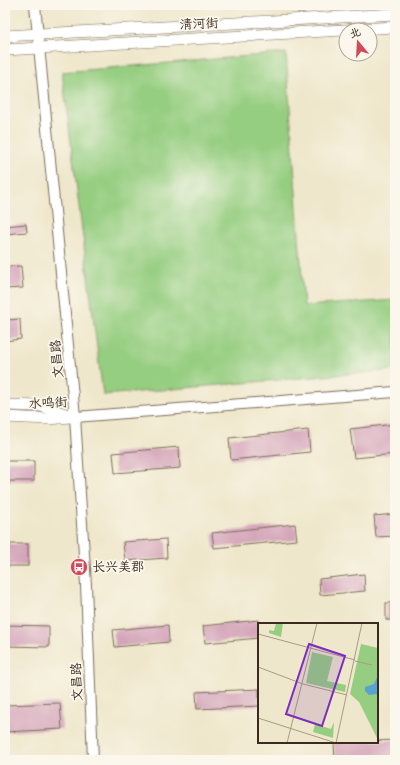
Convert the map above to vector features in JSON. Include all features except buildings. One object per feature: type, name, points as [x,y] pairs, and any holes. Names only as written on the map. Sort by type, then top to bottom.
[{"type":"main road","name":"清河街","points":[[5,36],[395,14]]},
{"type":"main road","name":"清河街","points":[[5,50],[395,27]]},
{"type":"main road","name":"水鸣街","points":[[5,405],[41,406],[75,416]]},
{"type":"main road","name":"水鸣街","points":[[5,417],[49,419],[75,416]]},
{"type":"street","name":"文昌路","points":[[36,5],[75,416],[86,585],[93,760]]},
{"type":"street","points":[[75,416],[395,392]]},
{"type":"green space","points":[[286,53],[304,306],[395,300],[395,370],[103,395],[62,72]]},
{"type":"place","name":"长兴美郡","points":[[79,567]]}]
